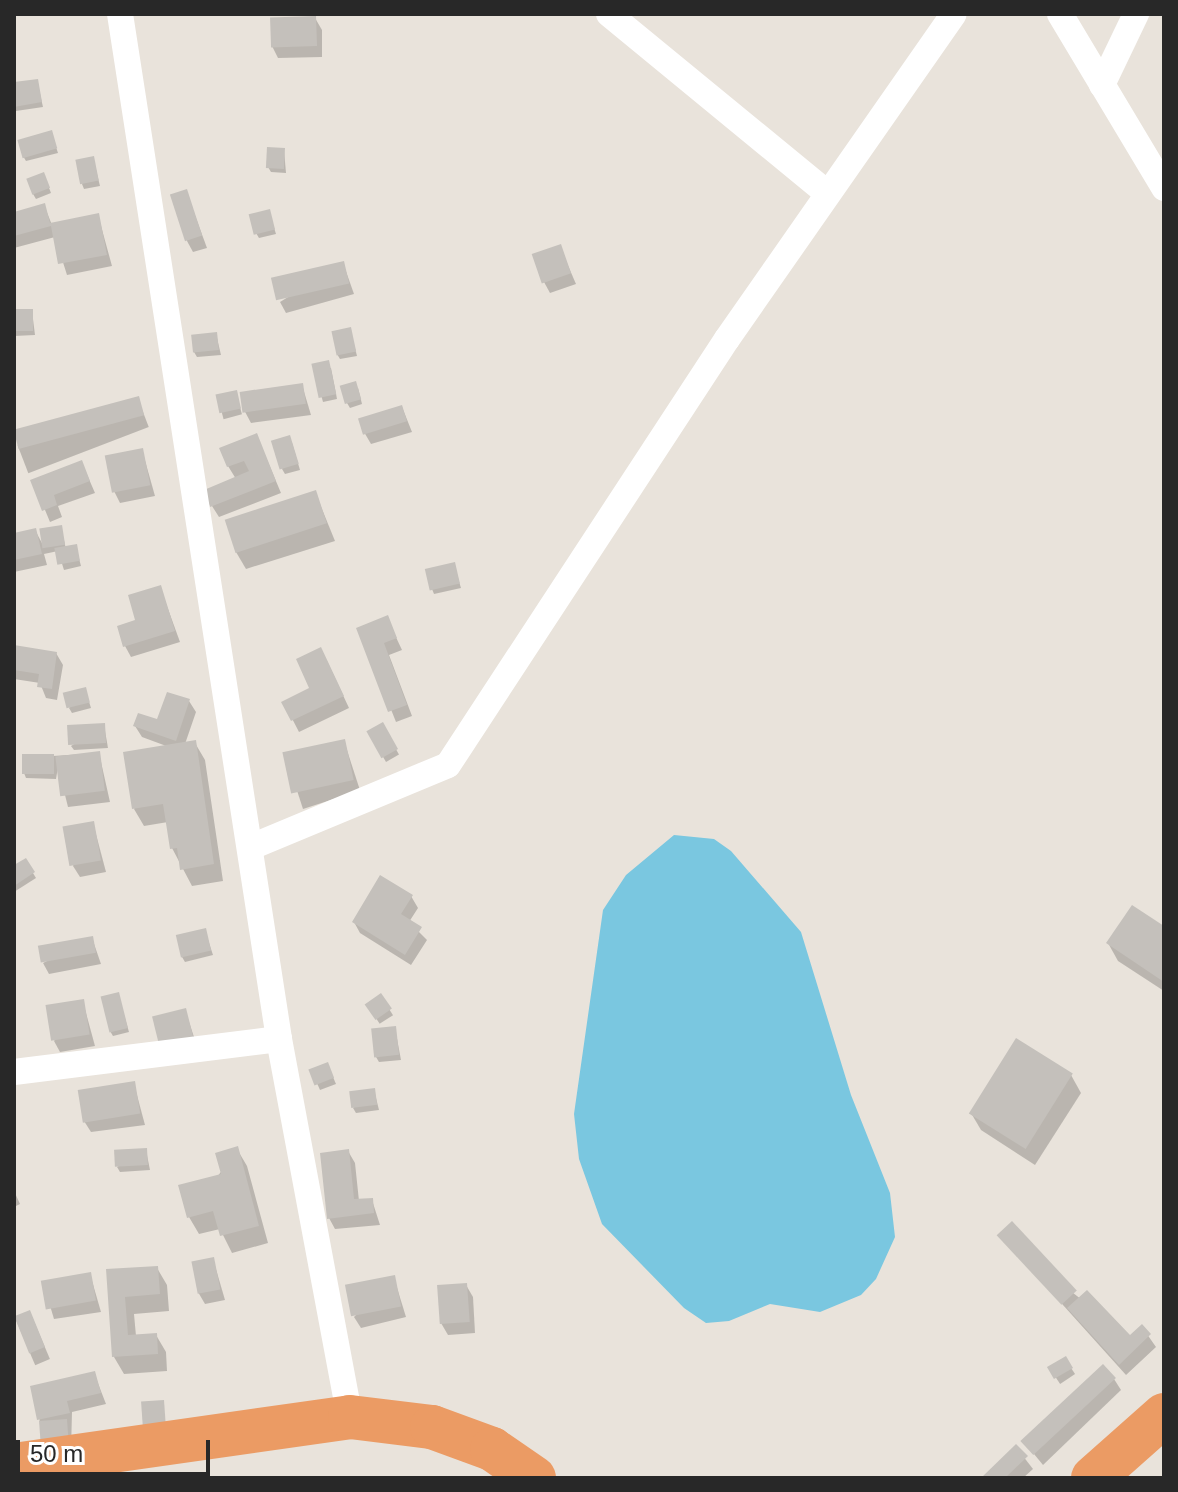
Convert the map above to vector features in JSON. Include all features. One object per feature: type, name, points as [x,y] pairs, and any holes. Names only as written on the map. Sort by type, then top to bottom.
[{"type":"highway","points":[[1093,1478],[1164,1415]]},
{"type":"highway","points":[[14,1465],[350,1417],[432,1427],[492,1449],[534,1478]]},
{"type":"street","points":[[120,14],[279,1039],[350,1417]]},
{"type":"street","points":[[609,14],[828,194]]},
{"type":"street","points":[[251,847],[448,765],[828,194],[954,14]]},
{"type":"street","points":[[1060,14],[1164,188]]},
{"type":"street","points":[[1102,85],[1136,14]]},
{"type":"street","points":[[14,1072],[279,1039]]},
{"type":"water","points":[[674,835],[714,839],[731,851],[801,932],[851,1095],[890,1193],[895,1237],[876,1279],[861,1295],[820,1312],[770,1304],[729,1321],[706,1323],[684,1308],[602,1224],[579,1159],[574,1114],[603,910],[626,875]]},
{"type":"building","points":[[316,16],[317,46],[271,48],[270,18]]},
{"type":"building","points":[[38,79],[42,102],[14,107],[14,82]]},
{"type":"building","points":[[52,130],[57,148],[23,158],[17,140]]},
{"type":"building","points":[[267,147],[285,148],[284,169],[266,168]]},
{"type":"building","points":[[94,156],[99,181],[80,184],[75,160]]},
{"type":"building","points":[[44,172],[50,188],[32,195],[26,179]]},
{"type":"building","points":[[187,189],[202,236],[185,241],[170,195]]},
{"type":"building","points":[[45,203],[50,223],[99,213],[107,255],[58,264],[51,226],[14,236],[14,212]]},
{"type":"building","points":[[270,209],[275,229],[254,235],[249,214]]},
{"type":"building","points":[[561,244],[571,273],[542,283],[532,254]]},
{"type":"building","points":[[344,261],[349,283],[276,300],[271,278]]},
{"type":"building","points":[[14,309],[33,309],[33,331],[14,331]]},
{"type":"building","points":[[351,327],[356,351],[337,356],[331,331]]},
{"type":"building","points":[[217,332],[219,350],[193,353],[191,335]]},
{"type":"building","points":[[329,360],[336,394],[319,398],[311,364]]},
{"type":"building","points":[[356,381],[361,399],[345,404],[340,386]]},
{"type":"building","points":[[303,383],[306,404],[243,413],[240,392]]},
{"type":"building","points":[[237,390],[241,409],[219,413],[215,395]]},
{"type":"building","points":[[139,396],[144,415],[19,449],[14,429]]},
{"type":"building","points":[[402,405],[407,421],[363,435],[358,418]]},
{"type":"building","points":[[257,433],[276,481],[210,507],[204,490],[249,471],[244,461],[227,467],[219,448]]},
{"type":"building","points":[[290,435],[299,464],[280,470],[271,441]]},
{"type":"building","points":[[143,448],[150,485],[112,493],[105,455]]},
{"type":"building","points":[[82,460],[90,481],[54,495],[57,505],[42,511],[30,480]]},
{"type":"building","points":[[316,490],[327,523],[236,553],[225,520]]},
{"type":"building","points":[[62,525],[65,545],[42,548],[39,529]]},
{"type":"building","points":[[36,528],[42,554],[14,560],[14,533]]},
{"type":"building","points":[[77,544],[80,561],[57,565],[54,548]]},
{"type":"building","points":[[455,562],[460,583],[430,590],[425,569]]},
{"type":"building","points":[[161,585],[175,631],[123,647],[117,626],[135,620],[128,595]]},
{"type":"building","points":[[388,615],[397,638],[384,643],[407,705],[388,712],[356,628]]},
{"type":"building","points":[[14,645],[57,652],[52,689],[37,687],[39,674],[14,670]]},
{"type":"building","points":[[321,647],[344,696],[291,721],[281,702],[309,688],[296,659]]},
{"type":"building","points":[[86,687],[90,703],[67,708],[63,693]]},
{"type":"building","points":[[167,692],[190,699],[176,741],[133,726],[138,713],[157,719]]},
{"type":"building","points":[[383,722],[398,749],[381,758],[366,731]]},
{"type":"building","points":[[105,723],[106,743],[68,745],[67,725]]},
{"type":"building","points":[[345,739],[354,780],[291,793],[282,752]]},
{"type":"building","points":[[196,740],[214,864],[180,870],[177,848],[170,849],[163,804],[132,809],[123,752]]},
{"type":"building","points":[[100,751],[105,791],[60,796],[55,756]]},
{"type":"building","points":[[22,754],[54,754],[54,774],[22,774]]},
{"type":"building","points":[[94,821],[101,860],[69,866],[62,827]]},
{"type":"building","points":[[26,858],[35,872],[14,886],[14,865]]},
{"type":"building","points":[[380,875],[413,895],[401,914],[422,927],[405,955],[352,922]]},
{"type":"building","points":[[1132,905],[1164,926],[1164,982],[1106,943]]},
{"type":"building","points":[[206,928],[211,950],[181,957],[176,935]]},
{"type":"building","points":[[93,936],[96,953],[41,962],[38,946]]},
{"type":"building","points":[[119,992],[128,1028],[110,1032],[101,997]]},
{"type":"building","points":[[381,993],[392,1009],[376,1020],[365,1004]]},
{"type":"building","points":[[84,999],[90,1035],[51,1041],[45,1005]]},
{"type":"building","points":[[186,1008],[194,1041],[160,1049],[152,1016]]},
{"type":"building","points":[[396,1026],[399,1055],[374,1057],[371,1029]]},
{"type":"building","points":[[1016,1038],[1073,1074],[1026,1149],[969,1113]]},
{"type":"building","points":[[328,1062],[334,1078],[314,1085],[308,1070]]},
{"type":"building","points":[[135,1081],[140,1114],[83,1123],[78,1090]]},
{"type":"building","points":[[375,1088],[377,1105],[351,1108],[349,1091]]},
{"type":"building","points":[[238,1146],[259,1226],[220,1236],[213,1211],[187,1218],[178,1185],[221,1174],[215,1153]]},
{"type":"building","points":[[147,1148],[148,1165],[115,1167],[114,1150]]},
{"type":"building","points":[[349,1149],[354,1199],[373,1198],[374,1213],[327,1219],[320,1153]]},
{"type":"building","points":[[1012,1221],[1077,1290],[1061,1305],[997,1235]]},
{"type":"building","points":[[214,1257],[220,1289],[198,1294],[191,1261]]},
{"type":"building","points":[[158,1266],[160,1294],[125,1297],[128,1335],[157,1333],[158,1354],[112,1357],[106,1269]]},
{"type":"building","points":[[91,1272],[96,1301],[46,1309],[41,1281]]},
{"type":"building","points":[[395,1275],[401,1306],[351,1316],[345,1285]]},
{"type":"building","points":[[467,1283],[470,1322],[440,1324],[437,1285]]},
{"type":"building","points":[[1087,1290],[1130,1335],[1142,1324],[1151,1334],[1119,1365],[1067,1308]]},
{"type":"building","points":[[30,1310],[45,1347],[29,1353],[14,1316]]},
{"type":"building","points":[[1066,1356],[1073,1368],[1054,1379],[1047,1367]]},
{"type":"building","points":[[1103,1364],[1116,1378],[1033,1455],[1020,1441]]},
{"type":"building","points":[[95,1371],[101,1393],[67,1401],[70,1413],[37,1420],[30,1386]]},
{"type":"building","points":[[164,1400],[166,1427],[143,1429],[141,1402]]},
{"type":"building","points":[[67,1419],[69,1446],[41,1448],[39,1421]]},
{"type":"building","points":[[1016,1444],[1028,1456],[1005,1478],[981,1478]]}]
